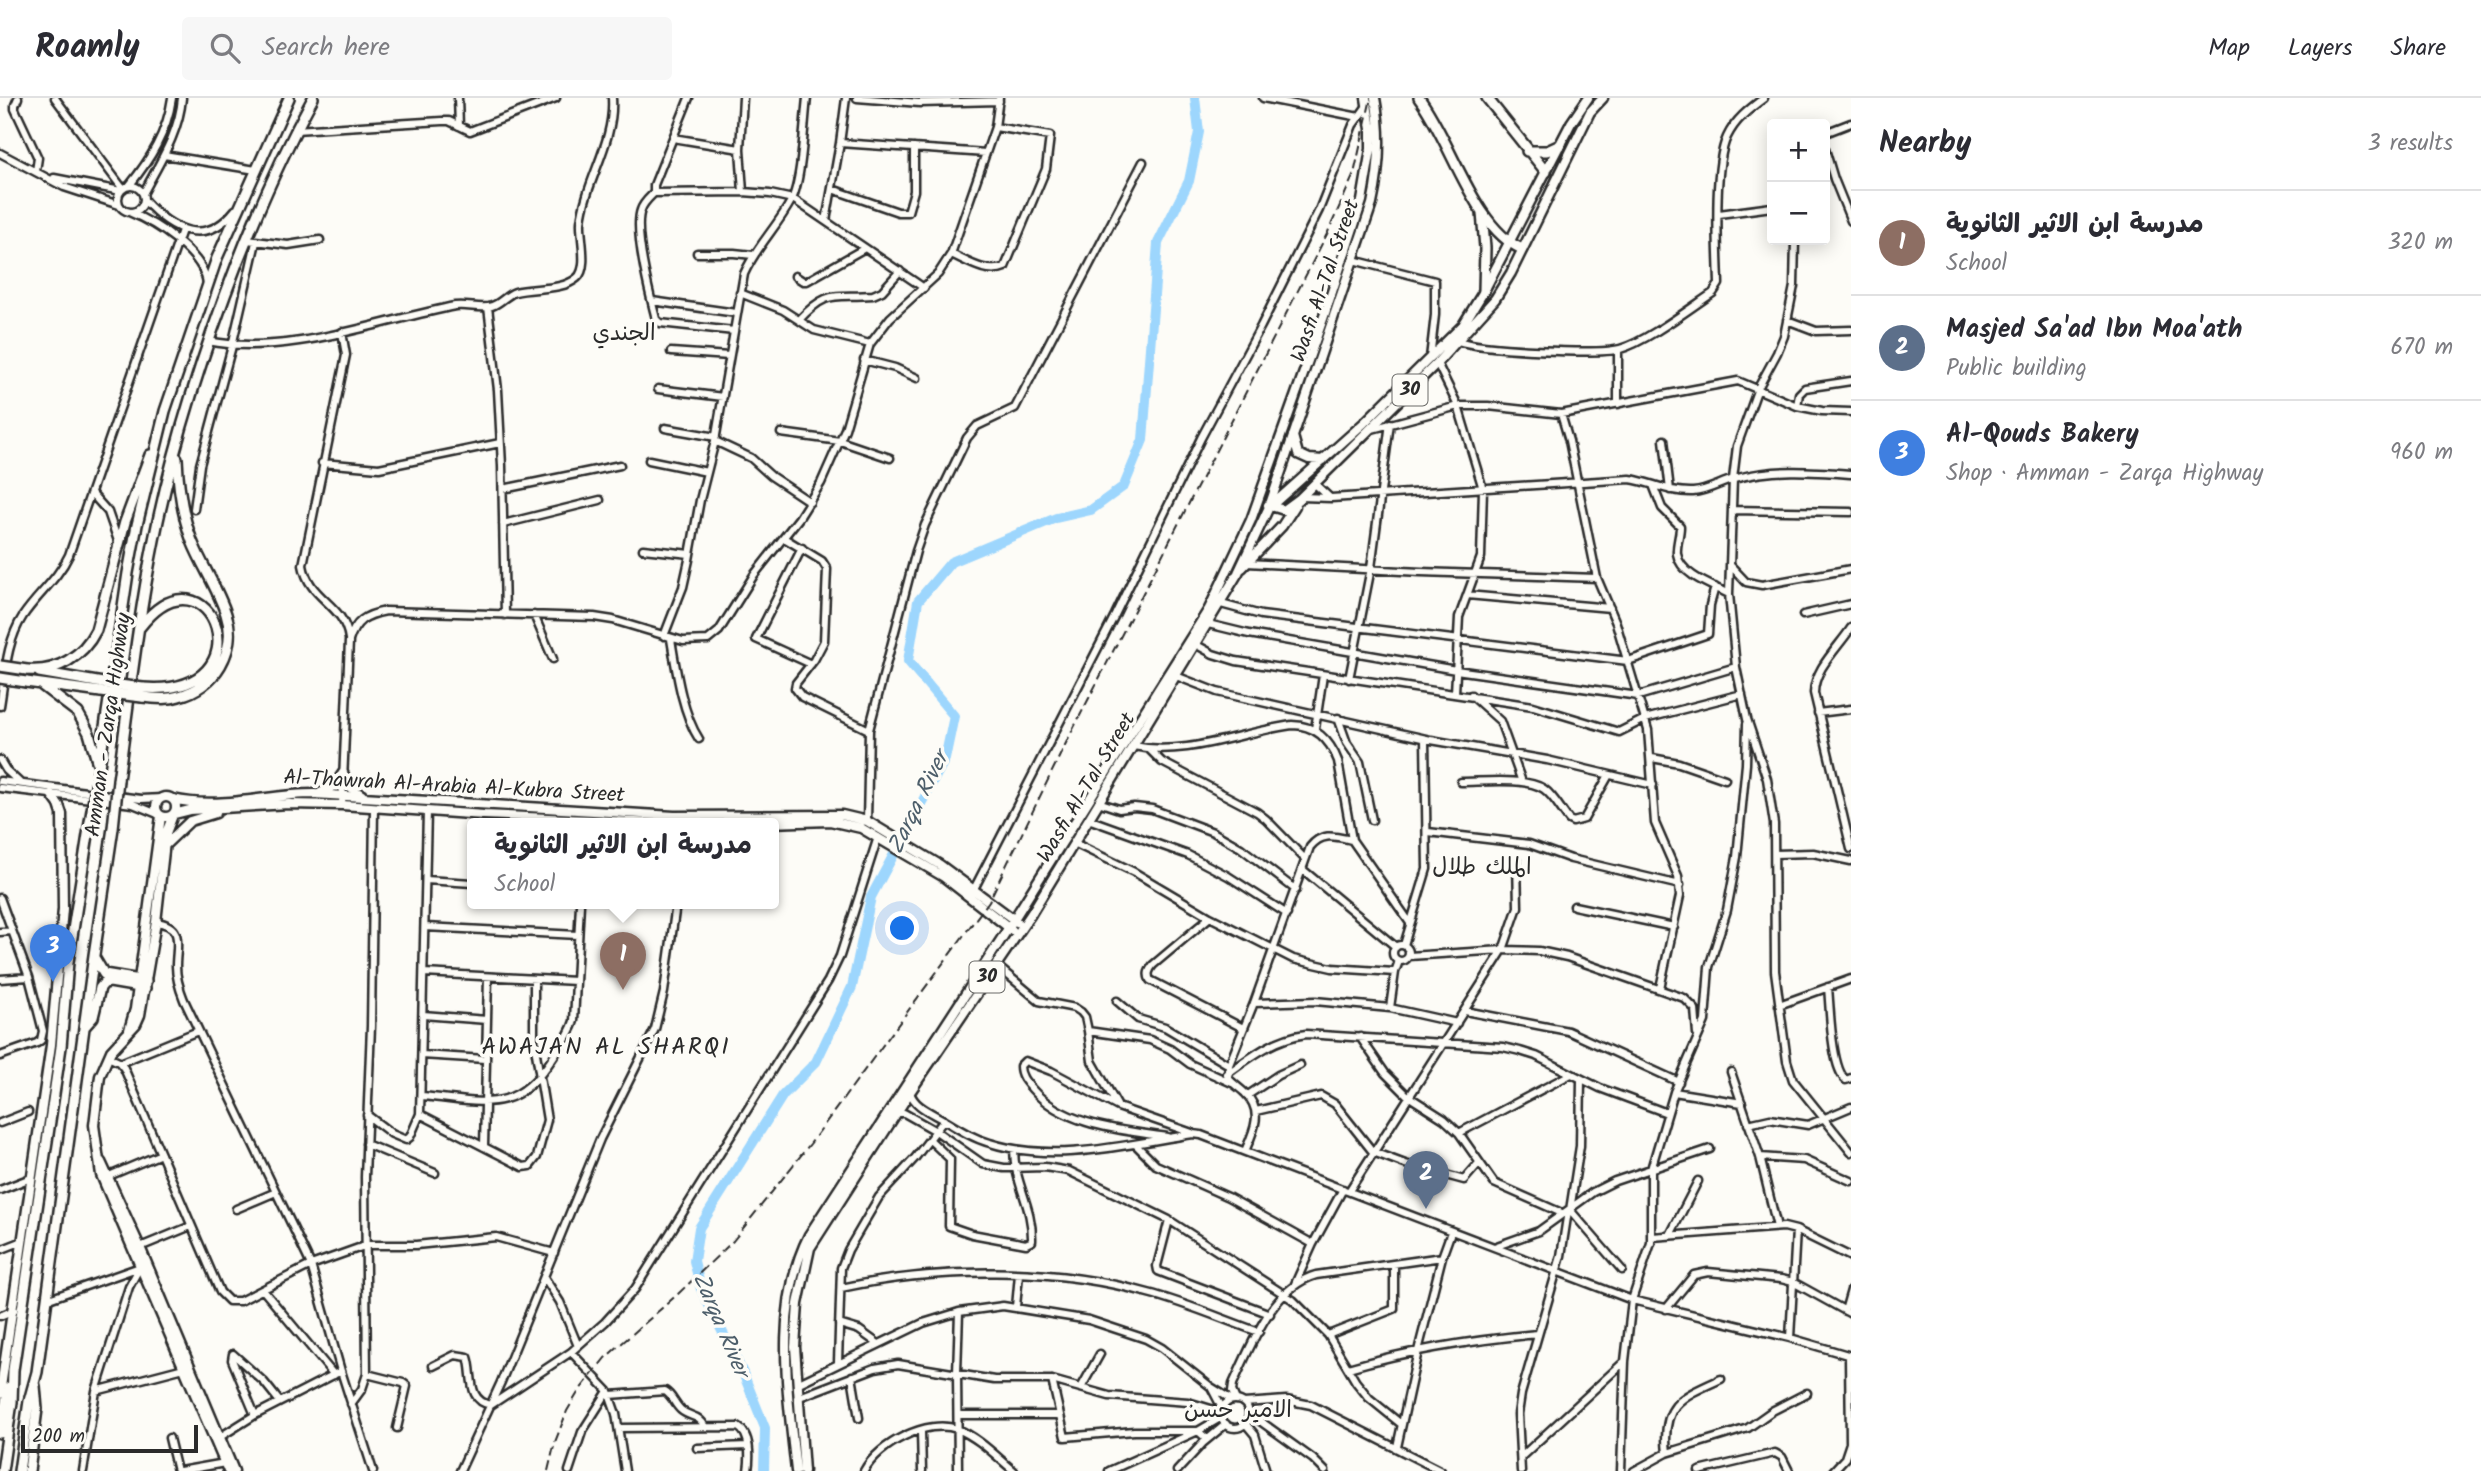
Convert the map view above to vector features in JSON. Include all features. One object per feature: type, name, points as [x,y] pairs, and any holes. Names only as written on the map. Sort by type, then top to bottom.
[{"type":"highway","name":"Amman - Zarqa Highway","points":[[2,1471],[12,1402],[18,1308],[61,1047],[68,962],[128,573],[177,371],[217,258],[289,98]]},
{"type":"highway","name":"Amman - Zarqa Highway","points":[[19,1471],[66,1189],[84,1028],[139,629],[154,542],[176,445],[208,341],[251,241],[271,179],[313,98]]},
{"type":"highway","points":[[1419,98],[1437,125],[1482,212],[1509,243],[1522,249]]},
{"type":"highway","points":[[1487,98],[1546,172]]},
{"type":"highway","points":[[1527,151],[1548,151],[1560,145]]},
{"type":"highway","points":[[1482,212],[1484,291]]},
{"type":"highway","points":[[31,671],[69,661],[90,643],[96,630],[119,543],[146,463],[158,441]]},
{"type":"highway","points":[[0,666],[102,687],[177,697],[200,687],[219,669],[230,635],[226,612],[186,523],[178,485],[176,445]]},
{"type":"highway","points":[[139,629],[154,610],[175,601],[191,601],[207,610],[218,626],[219,636],[219,645],[210,664],[195,679],[175,688],[143,693]]},
{"type":"highway","points":[[0,678],[40,684],[102,687]]},
{"type":"highway","points":[[40,684],[78,713],[89,733],[98,765]]},
{"type":"highway","points":[[94,955],[96,965],[104,974],[142,984]]},
{"type":"highway","points":[[58,961],[68,962]]},
{"type":"highway","points":[[84,1028],[93,1017],[100,988],[104,983],[142,984]]},
{"type":"highway","name":"Amman - Zarqa Highway","points":[[0,1433],[6,1395],[12,1379]]},
{"type":"highway","name":"Amman - Zarqa Highway","points":[[29,1471],[37,1409],[34,1382]]},
{"type":"main road","name":"30","points":[[1269,507],[1284,510],[1315,484],[1370,429],[1463,325],[1484,291],[1585,98]]},
{"type":"main road","name":"30","points":[[1251,520],[1324,460],[1458,341],[1495,299],[1590,112],[1600,99]]},
{"type":"main road","name":"Wasfi Al-Tal Street","points":[[804,1471],[795,1347],[798,1304],[810,1248],[910,1091],[1020,930],[1238,573],[1269,507],[1372,204],[1379,176],[1380,127],[1370,100]]},
{"type":"main road","name":"Wasfi Al-Tal Street","points":[[796,1471],[788,1388],[787,1344],[790,1300],[799,1255],[823,1212],[1012,924],[1209,609],[1251,520],[1362,201],[1371,149],[1370,100]]},
{"type":"main road","points":[[1546,172],[1557,177]]},
{"type":"main road","points":[[1293,432],[1298,454],[1309,459],[1324,460]]},
{"type":"main road","points":[[1261,493],[1269,507]]},
{"type":"main road","points":[[1238,573],[1284,524],[1300,498]]},
{"type":"main road","points":[[314,794],[334,786],[344,773]]},
{"type":"main road","points":[[344,773],[354,791],[368,797]]},
{"type":"main road","points":[[0,1394],[18,1308],[23,1241],[51,1045],[63,899],[63,820],[59,805],[51,794]]},
{"type":"main road","name":"Al-Thawrah Al-Arabia Al-Kubra Street","points":[[173,799],[225,801],[314,794],[374,808],[498,818]]},
{"type":"main road","name":"Al-Thawrah Al-Arabia Al-Kubra Street","points":[[174,814],[190,810],[343,801],[368,797],[701,817],[832,814],[867,821],[895,842]]},
{"type":"main road","points":[[142,984],[160,815],[157,804],[162,798],[173,799],[176,805],[164,846],[156,922],[142,984],[129,1031],[108,1057],[100,1076],[95,1107],[95,1143],[103,1180],[226,1467]]},
{"type":"main road","points":[[164,846],[190,821],[233,809]]},
{"type":"main road","points":[[160,815],[166,817],[174,814]]},
{"type":"main road","points":[[779,823],[841,822],[895,842],[974,889],[1000,915],[1002,938]]},
{"type":"main road","points":[[912,852],[1020,930]]},
{"type":"main road","points":[[1000,915],[1024,903]]},
{"type":"main road","points":[[99,1160],[141,1247],[234,1471]]},
{"type":"street","points":[[18,98],[15,110],[36,153],[36,171]]},
{"type":"street","points":[[55,98],[124,189]]},
{"type":"street","points":[[119,205],[118,197],[155,150],[167,122],[172,98]]},
{"type":"street","points":[[129,212],[138,211],[178,124],[182,98]]},
{"type":"street","points":[[458,98],[459,126]]},
{"type":"street","points":[[295,130],[442,121],[466,130],[474,130],[556,98]]},
{"type":"street","points":[[208,341],[232,346],[257,346],[342,332],[455,306],[488,307],[517,292],[572,282],[582,272],[581,223],[588,192],[610,128],[612,98]]},
{"type":"street","points":[[689,98],[654,185],[654,193],[642,206],[639,219],[641,250],[656,319],[660,323],[734,331]]},
{"type":"street","points":[[743,98],[740,149],[743,192]]},
{"type":"street","points":[[699,739],[690,723],[668,638],[683,587],[715,439],[744,274],[753,255],[793,199],[807,98]]},
{"type":"street","points":[[826,221],[846,98]]},
{"type":"street","points":[[343,801],[349,641],[354,627],[364,617],[386,611],[583,616],[613,620],[668,638],[692,642],[713,637],[754,575],[810,502],[840,441],[870,344],[890,318],[938,274],[951,254],[995,127],[999,100],[920,103],[857,98]]},
{"type":"street","points":[[1263,98],[1359,117]]},
{"type":"street","points":[[1458,341],[1546,350],[1618,350],[1639,341],[1717,290],[1720,161],[1727,137],[1741,116],[1764,98]]},
{"type":"street","points":[[974,889],[1319,210],[1349,134],[1370,100]]},
{"type":"street","points":[[1830,131],[1851,122]]},
{"type":"street","points":[[951,254],[993,270],[1005,267],[1046,169],[1050,136],[995,127]]},
{"type":"street","points":[[673,138],[740,149]]},
{"type":"street","points":[[840,143],[986,153]]},
{"type":"street","points":[[832,189],[898,212],[908,212],[914,191],[914,148]]},
{"type":"street","points":[[0,153],[36,171],[68,182],[124,189],[137,188],[162,219],[182,230],[203,231],[216,227],[228,219],[243,200]]},
{"type":"street","points":[[164,155],[256,170]]},
{"type":"street","points":[[867,821],[869,730],[925,526],[967,438],[977,426],[1015,408],[1143,162]]},
{"type":"street","points":[[1830,166],[1851,221]]},
{"type":"street","points":[[46,175],[64,187],[119,205],[155,225],[178,242],[203,268],[207,292]]},
{"type":"street","points":[[654,193],[743,192],[793,199],[924,288]]},
{"type":"street","points":[[1719,214],[1767,208]]},
{"type":"street","points":[[0,706],[13,636],[23,616],[66,563],[182,230]]},
{"type":"street","points":[[194,509],[203,452],[232,346],[251,241],[288,245],[320,240]]},
{"type":"street","points":[[1795,245],[1794,286],[1787,320],[1777,353],[1758,388],[1737,446],[1733,480],[1729,594],[1736,667],[1747,719],[1767,779],[1774,824],[1774,971],[1790,1072],[1802,1092],[1851,1152]]},
{"type":"street","points":[[795,276],[807,281],[865,247]]},
{"type":"street","points":[[697,253],[753,255]]},
{"type":"street","points":[[1353,260],[1435,281],[1433,361],[1458,406],[1483,489],[1483,544],[1476,573],[1459,617],[1455,693]]},
{"type":"street","points":[[799,320],[815,303],[827,297],[878,293],[900,271]]},
{"type":"street","points":[[740,293],[774,305],[814,330],[870,344]]},
{"type":"street","points":[[652,302],[736,313]]},
{"type":"street","points":[[488,307],[498,390],[505,615]]},
{"type":"street","points":[[1787,320],[1816,331],[1851,330]]},
{"type":"street","points":[[342,332],[346,355],[303,565],[313,590],[336,609],[341,617],[349,641]]},
{"type":"street","points":[[1618,350],[1618,404]]},
{"type":"street","points":[[671,352],[729,356]]},
{"type":"street","points":[[864,360],[895,368],[917,378]]},
{"type":"street","points":[[1797,406],[1799,394],[1805,388],[1851,381]]},
{"type":"street","points":[[1370,429],[1458,406],[1561,414],[1732,382],[1746,383],[1797,406],[1822,411],[1851,412]]},
{"type":"street","points":[[658,389],[723,397]]},
{"type":"street","points":[[1561,414],[1597,578],[1610,608],[1646,719],[1652,758],[1655,823],[1676,869],[1680,885],[1660,988]]},
{"type":"street","points":[[1349,679],[1371,568],[1390,422]]},
{"type":"street","points":[[665,428],[715,439],[751,458],[771,476],[810,502]]},
{"type":"street","points":[[781,433],[840,441],[890,458]]},
{"type":"street","points":[[1664,440],[1670,490]]},
{"type":"street","points":[[322,463],[379,468],[500,443]]},
{"type":"street","points":[[649,460],[707,472]]},
{"type":"street","points":[[503,489],[620,464]]},
{"type":"street","points":[[1300,498],[1630,479],[1670,490],[1693,492],[1733,480],[1790,470],[1851,474]]},
{"type":"street","points":[[1315,484],[1331,498]]},
{"type":"street","points":[[1653,485],[1662,508],[1680,526],[1677,555],[1680,562],[1691,573],[1729,594]]},
{"type":"street","points":[[92,494],[108,512],[119,543]]},
{"type":"street","points":[[503,524],[600,500]]},
{"type":"street","points":[[1733,510],[1851,512]]},
{"type":"street","points":[[784,538],[822,561],[828,573],[824,609],[825,636],[811,664],[796,684],[797,693],[869,730]]},
{"type":"street","points":[[802,548],[756,639],[811,664]]},
{"type":"street","points":[[643,549],[690,554]]},
{"type":"street","points":[[1247,563],[1597,578]]},
{"type":"street","points":[[1730,565],[1746,583],[1762,585],[1851,569]]},
{"type":"street","points":[[1221,604],[1261,615],[1628,661],[1708,634],[1710,605],[1715,587]]},
{"type":"street","points":[[1467,595],[1610,608]]},
{"type":"street","points":[[1803,615],[1851,604]]},
{"type":"street","points":[[534,615],[553,659]]},
{"type":"street","points":[[1208,624],[1249,634],[1455,670],[1638,696],[1736,667]]},
{"type":"street","points":[[1851,628],[1815,680],[1814,693],[1851,849]]},
{"type":"street","points":[[1195,644],[1225,659],[1533,706],[1619,732],[1626,731],[1646,719],[1742,694]]},
{"type":"street","points":[[1315,729],[1322,675]]},
{"type":"street","points":[[1176,676],[1217,692],[1425,739],[1510,753],[1653,785]]},
{"type":"street","points":[[1471,695],[1500,721],[1522,782]]},
{"type":"street","points":[[1818,713],[1851,709]]},
{"type":"street","points":[[1338,718],[1347,743],[1360,762],[1372,821]]},
{"type":"street","points":[[1621,1471],[1625,1361],[1632,1300],[1652,1237],[1651,1169],[1674,1092],[1705,1021],[1709,967],[1732,888],[1741,824],[1747,719]]},
{"type":"street","points":[[1133,746],[1149,749],[1186,748],[1292,724],[1315,729],[1338,761],[1352,840],[1410,923]]},
{"type":"street","points":[[1399,961],[1393,954],[1400,946],[1410,923],[1427,869],[1425,739]]},
{"type":"street","points":[[1149,749],[1162,762],[1245,804],[1266,819],[1304,859]]},
{"type":"street","points":[[1652,758],[1725,779]]},
{"type":"street","points":[[0,760],[20,783]]},
{"type":"street","points":[[1461,782],[1522,782],[1547,791],[1573,822],[1584,819],[1609,775]]},
{"type":"street","points":[[0,781],[141,799],[162,798]]},
{"type":"street","points":[[0,788],[133,804],[160,815]]},
{"type":"street","points":[[1098,802],[1115,808],[1152,810],[1213,832],[1241,848],[1296,890]]},
{"type":"street","points":[[351,1404],[362,1389],[367,1374],[366,1144],[371,1026],[374,808]]},
{"type":"street","points":[[367,1115],[392,1135],[406,1140],[420,1114],[427,811]]},
{"type":"street","points":[[1088,819],[1188,855],[1228,876],[1287,914]]},
{"type":"street","points":[[1428,832],[1529,844],[1581,861],[1680,885]]},
{"type":"street","points":[[1232,1083],[1227,1074],[1228,1065],[1274,950],[1296,890],[1304,859],[1310,847],[1324,836],[1352,840]]},
{"type":"street","points":[[491,1405],[571,1352],[605,1322],[635,1289],[828,981],[840,956],[878,837]]},
{"type":"street","points":[[1074,843],[1293,959],[1315,965],[1395,972]]},
{"type":"street","points":[[1775,854],[1813,853],[1851,861]]},
{"type":"street","points":[[1294,1285],[1313,1244],[1346,1190],[1444,1045],[1503,950],[1518,906],[1517,861]]},
{"type":"street","points":[[1302,869],[1400,946],[1409,949],[1409,956]]},
{"type":"street","points":[[426,880],[467,883]]},
{"type":"street","points":[[0,898],[29,977],[43,1036],[37,1043],[0,1056]]},
{"type":"street","points":[[1574,906],[1674,926]]},
{"type":"street","points":[[422,1096],[502,1101],[513,1098],[541,1076],[572,1028],[580,909]]},
{"type":"street","points":[[463,1469],[600,1139],[655,1029],[664,992],[676,909]]},
{"type":"street","points":[[1210,917],[1153,965],[1149,977],[1150,980],[1243,1028]]},
{"type":"street","points":[[156,922],[168,924],[176,935],[179,985],[198,1031],[312,1265],[341,1371],[373,1471]]},
{"type":"street","points":[[425,927],[578,935]]},
{"type":"street","points":[[0,932],[12,930]]},
{"type":"street","points":[[1399,961],[1409,956],[1503,950],[1552,953],[1660,988],[1691,1003],[1697,1019],[1697,1035]]},
{"type":"street","points":[[1390,1008],[1399,961]]},
{"type":"street","points":[[996,965],[1039,1001],[1081,1012],[1085,1017],[1092,1061],[1118,1107]]},
{"type":"street","points":[[424,973],[576,981]]},
{"type":"street","points":[[0,979],[29,977]]},
{"type":"street","points":[[484,1147],[488,977]]},
{"type":"street","points":[[1779,1005],[1851,979]]},
{"type":"street","points":[[420,1114],[523,1167],[534,1163],[547,1127],[547,1112],[534,1041],[534,980]]},
{"type":"street","points":[[1828,987],[1835,1055],[1841,1076],[1846,1080],[1851,1078]]},
{"type":"street","points":[[1117,1001],[1138,1019],[1165,1027],[1228,1065]]},
{"type":"street","points":[[1254,1003],[1315,1001],[1390,1008],[1457,1023]]},
{"type":"street","points":[[1465,1011],[1568,1031],[1679,1082]]},
{"type":"street","points":[[423,1016],[486,1020]]},
{"type":"street","points":[[120,1063],[198,1031]]},
{"type":"street","points":[[1088,1031],[1150,1040],[1170,1049],[1190,1064],[1232,1083],[1248,1095],[1256,1111],[1255,1128],[1245,1151]]},
{"type":"street","points":[[1227,1074],[1262,1049],[1291,1036],[1307,1034],[1491,1046],[1535,1056],[1581,1079],[1667,1113]]},
{"type":"street","points":[[1360,1037],[1385,1073],[1408,1096],[1444,1119],[1459,1133],[1487,1176],[1501,1188],[1567,1211],[1622,1270]]},
{"type":"street","points":[[422,1055],[485,1059]]},
{"type":"street","points":[[108,1057],[120,1063],[225,1299],[236,1302],[312,1265],[367,1245],[416,1245],[496,1237],[554,1253]]},
{"type":"street","points":[[1172,1138],[1115,1129],[1056,1110],[1042,1100],[1026,1082],[1021,1075],[1020,1066],[1025,1061],[1051,1071],[1118,1107],[1193,1134],[1210,1137],[1632,1300],[1790,1338],[1850,1356],[1850,1443],[1845,1458],[1833,1471]]},
{"type":"street","points":[[1248,1095],[1278,1075],[1300,1065]]},
{"type":"street","points":[[1731,1072],[1760,1157],[1777,1227]]},
{"type":"street","points":[[1459,1133],[1571,1074]]},
{"type":"street","points":[[1521,1471],[1519,1405],[1557,1270],[1580,1146],[1581,1079]]},
{"type":"street","points":[[910,1091],[917,1104],[977,1139],[1014,1149],[1077,1151],[1136,1145],[1193,1134]]},
{"type":"street","points":[[1674,1092],[1742,1103]]},
{"type":"street","points":[[1256,1111],[1316,1097],[1326,1098],[1335,1104],[1373,1152],[1464,1180],[1478,1164]]},
{"type":"street","points":[[1748,1124],[1770,1119],[1808,1125],[1851,1107]]},
{"type":"street","points":[[0,1123],[28,1112]]},
{"type":"street","points":[[896,1113],[904,1113],[936,1131],[983,1164],[1004,1168],[1045,1167],[1069,1171],[1169,1220],[1284,1294],[1328,1335],[1368,1398],[1401,1424]]},
{"type":"street","points":[[838,1362],[841,1268],[845,1257],[871,1209],[889,1184],[930,1140],[944,1120]]},
{"type":"street","points":[[930,1140],[950,1159],[949,1226],[972,1234],[1026,1244],[1032,1241],[1031,1219],[1027,1200],[1014,1167],[1014,1149]]},
{"type":"street","points":[[366,1144],[435,1173]]},
{"type":"street","points":[[1136,1145],[1156,1165],[1228,1196],[1313,1244]]},
{"type":"street","points":[[1494,1247],[1539,1231],[1604,1186],[1710,1149]]},
{"type":"street","points":[[109,1177],[161,1154]]},
{"type":"street","points":[[1760,1157],[1804,1160],[1851,1181]]},
{"type":"street","points":[[0,1190],[31,1178]]},
{"type":"street","points":[[1670,1235],[1698,1181]]},
{"type":"street","points":[[236,1209],[276,1192]]},
{"type":"street","points":[[1169,1220],[1158,1271],[1270,1314]]},
{"type":"street","points":[[141,1247],[191,1226]]},
{"type":"street","points":[[1652,1237],[1777,1227],[1796,1230],[1851,1257]]},
{"type":"street","points":[[1790,1338],[1796,1230]]},
{"type":"street","points":[[1397,1447],[1418,1350],[1442,1256],[1451,1232]]},
{"type":"street","points":[[0,1250],[23,1241]]},
{"type":"street","points":[[1234,1400],[1233,1384],[1259,1332],[1284,1294],[1300,1280],[1316,1275],[1442,1256]]},
{"type":"street","points":[[1328,1335],[1394,1309],[1394,1264]]},
{"type":"street","points":[[46,1300],[140,1267]]},
{"type":"street","points":[[83,1471],[96,1391],[130,1287],[140,1267]]},
{"type":"street","points":[[1666,1309],[1697,1273],[1793,1282],[1848,1312],[1851,1290]]},
{"type":"street","points":[[841,1289],[914,1277],[1019,1274],[1073,1277],[1147,1293],[1259,1332]]},
{"type":"street","points":[[1016,1307],[1019,1274]]},
{"type":"street","points":[[544,1277],[560,1302],[578,1346]]},
{"type":"street","points":[[263,1290],[334,1375]]},
{"type":"street","points":[[797,1384],[923,1323],[987,1307],[1016,1307],[1089,1320],[1146,1339],[1175,1357],[1211,1387],[1234,1400],[1244,1403],[1273,1400],[1311,1405],[1441,1471]]},
{"type":"street","points":[[0,1315],[18,1308]]},
{"type":"street","points":[[958,1471],[959,1312]]},
{"type":"street","points":[[839,1324],[859,1330],[877,1343]]},
{"type":"street","points":[[1348,1368],[1418,1350],[1487,1339],[1538,1335]]},
{"type":"street","points":[[571,1352],[609,1393],[619,1427],[625,1471]]},
{"type":"street","points":[[255,1415],[232,1360],[233,1354],[264,1382],[280,1402]]},
{"type":"street","points":[[1081,1388],[1100,1354]]},
{"type":"street","points":[[433,1366],[455,1355],[467,1357],[474,1393],[481,1402],[491,1405]]},
{"type":"street","points":[[1521,1457],[1625,1361]]},
{"type":"street","points":[[797,1398],[875,1367],[891,1364],[994,1380],[1052,1380],[1109,1396],[1188,1402],[1222,1412]]},
{"type":"street","points":[[96,1391],[184,1367]]},
{"type":"street","points":[[220,1437],[255,1415],[341,1371]]},
{"type":"street","points":[[367,1374],[407,1386],[397,1428]]},
{"type":"street","points":[[852,1376],[859,1418]]},
{"type":"street","points":[[1667,1453],[1666,1432],[1674,1405],[1689,1394],[1721,1379]]},
{"type":"street","points":[[1052,1380],[1065,1437],[1134,1431],[1198,1431],[1207,1439]]},
{"type":"street","points":[[1211,1387],[1226,1424]]},
{"type":"street","points":[[609,1393],[665,1391],[681,1410],[697,1416],[705,1427]]},
{"type":"street","points":[[569,1471],[582,1432],[609,1393]]},
{"type":"street","points":[[1634,1471],[1667,1453],[1748,1428],[1772,1411],[1807,1393]]},
{"type":"street","points":[[1108,1471],[1198,1431],[1234,1400]]},
{"type":"street","points":[[1244,1403],[1249,1413],[1313,1459],[1325,1471]]},
{"type":"street","points":[[1226,1424],[1238,1427],[1245,1423],[1249,1413]]},
{"type":"street","points":[[958,1415],[1059,1415]]},
{"type":"street","points":[[1245,1423],[1253,1430],[1266,1471]]},
{"type":"street","points":[[1177,1471],[1207,1439],[1226,1424]]},
{"type":"street","points":[[619,1427],[741,1429],[745,1432],[748,1446],[748,1471]]},
{"type":"street","points":[[864,1471],[882,1449],[899,1439],[933,1427],[959,1430],[1014,1471]]},
{"type":"street","points":[[921,1432],[922,1471]]},
{"type":"street","points":[[169,1438],[179,1471],[226,1467]]},
{"type":"street","points":[[697,1448],[748,1446]]},
{"type":"street","points":[[1699,1471],[1775,1453],[1782,1457],[1789,1471]]},
{"type":"waterway","name":"Zarqa River","points":[[764,1471],[765,1428],[743,1373],[701,1289],[694,1261],[699,1228],[783,1095],[816,1062],[852,987],[871,897],[945,759],[954,716],[908,661],[918,601],[951,562],[1056,518],[1091,510],[1124,486],[1143,440],[1158,243],[1189,181],[1199,132],[1195,98]]},
{"type":"railway","points":[[548,1471],[567,1411],[579,1391],[605,1358],[733,1241],[810,1144],[989,901],[1066,743],[1328,232],[1354,174],[1371,98]]},
{"type":"place","name":"Al-Qouds Bakery","points":[[53,982]]},
{"type":"place","name":"مدرسة ابن الاثير الثانوية","points":[[623,990]]},
{"type":"place","name":"Masjed Sa'ad Ibn Moa'ath","points":[[1426,1209]]},
{"type":"district","name":"الجندي","points":[[624,334]]},
{"type":"district","name":"الملك طلال","points":[[1482,868]]},
{"type":"district","name":"AWAJAN AL SHARQI","points":[[606,1047]]},
{"type":"district","name":"الامير حسن","points":[[1238,1411]]}]
